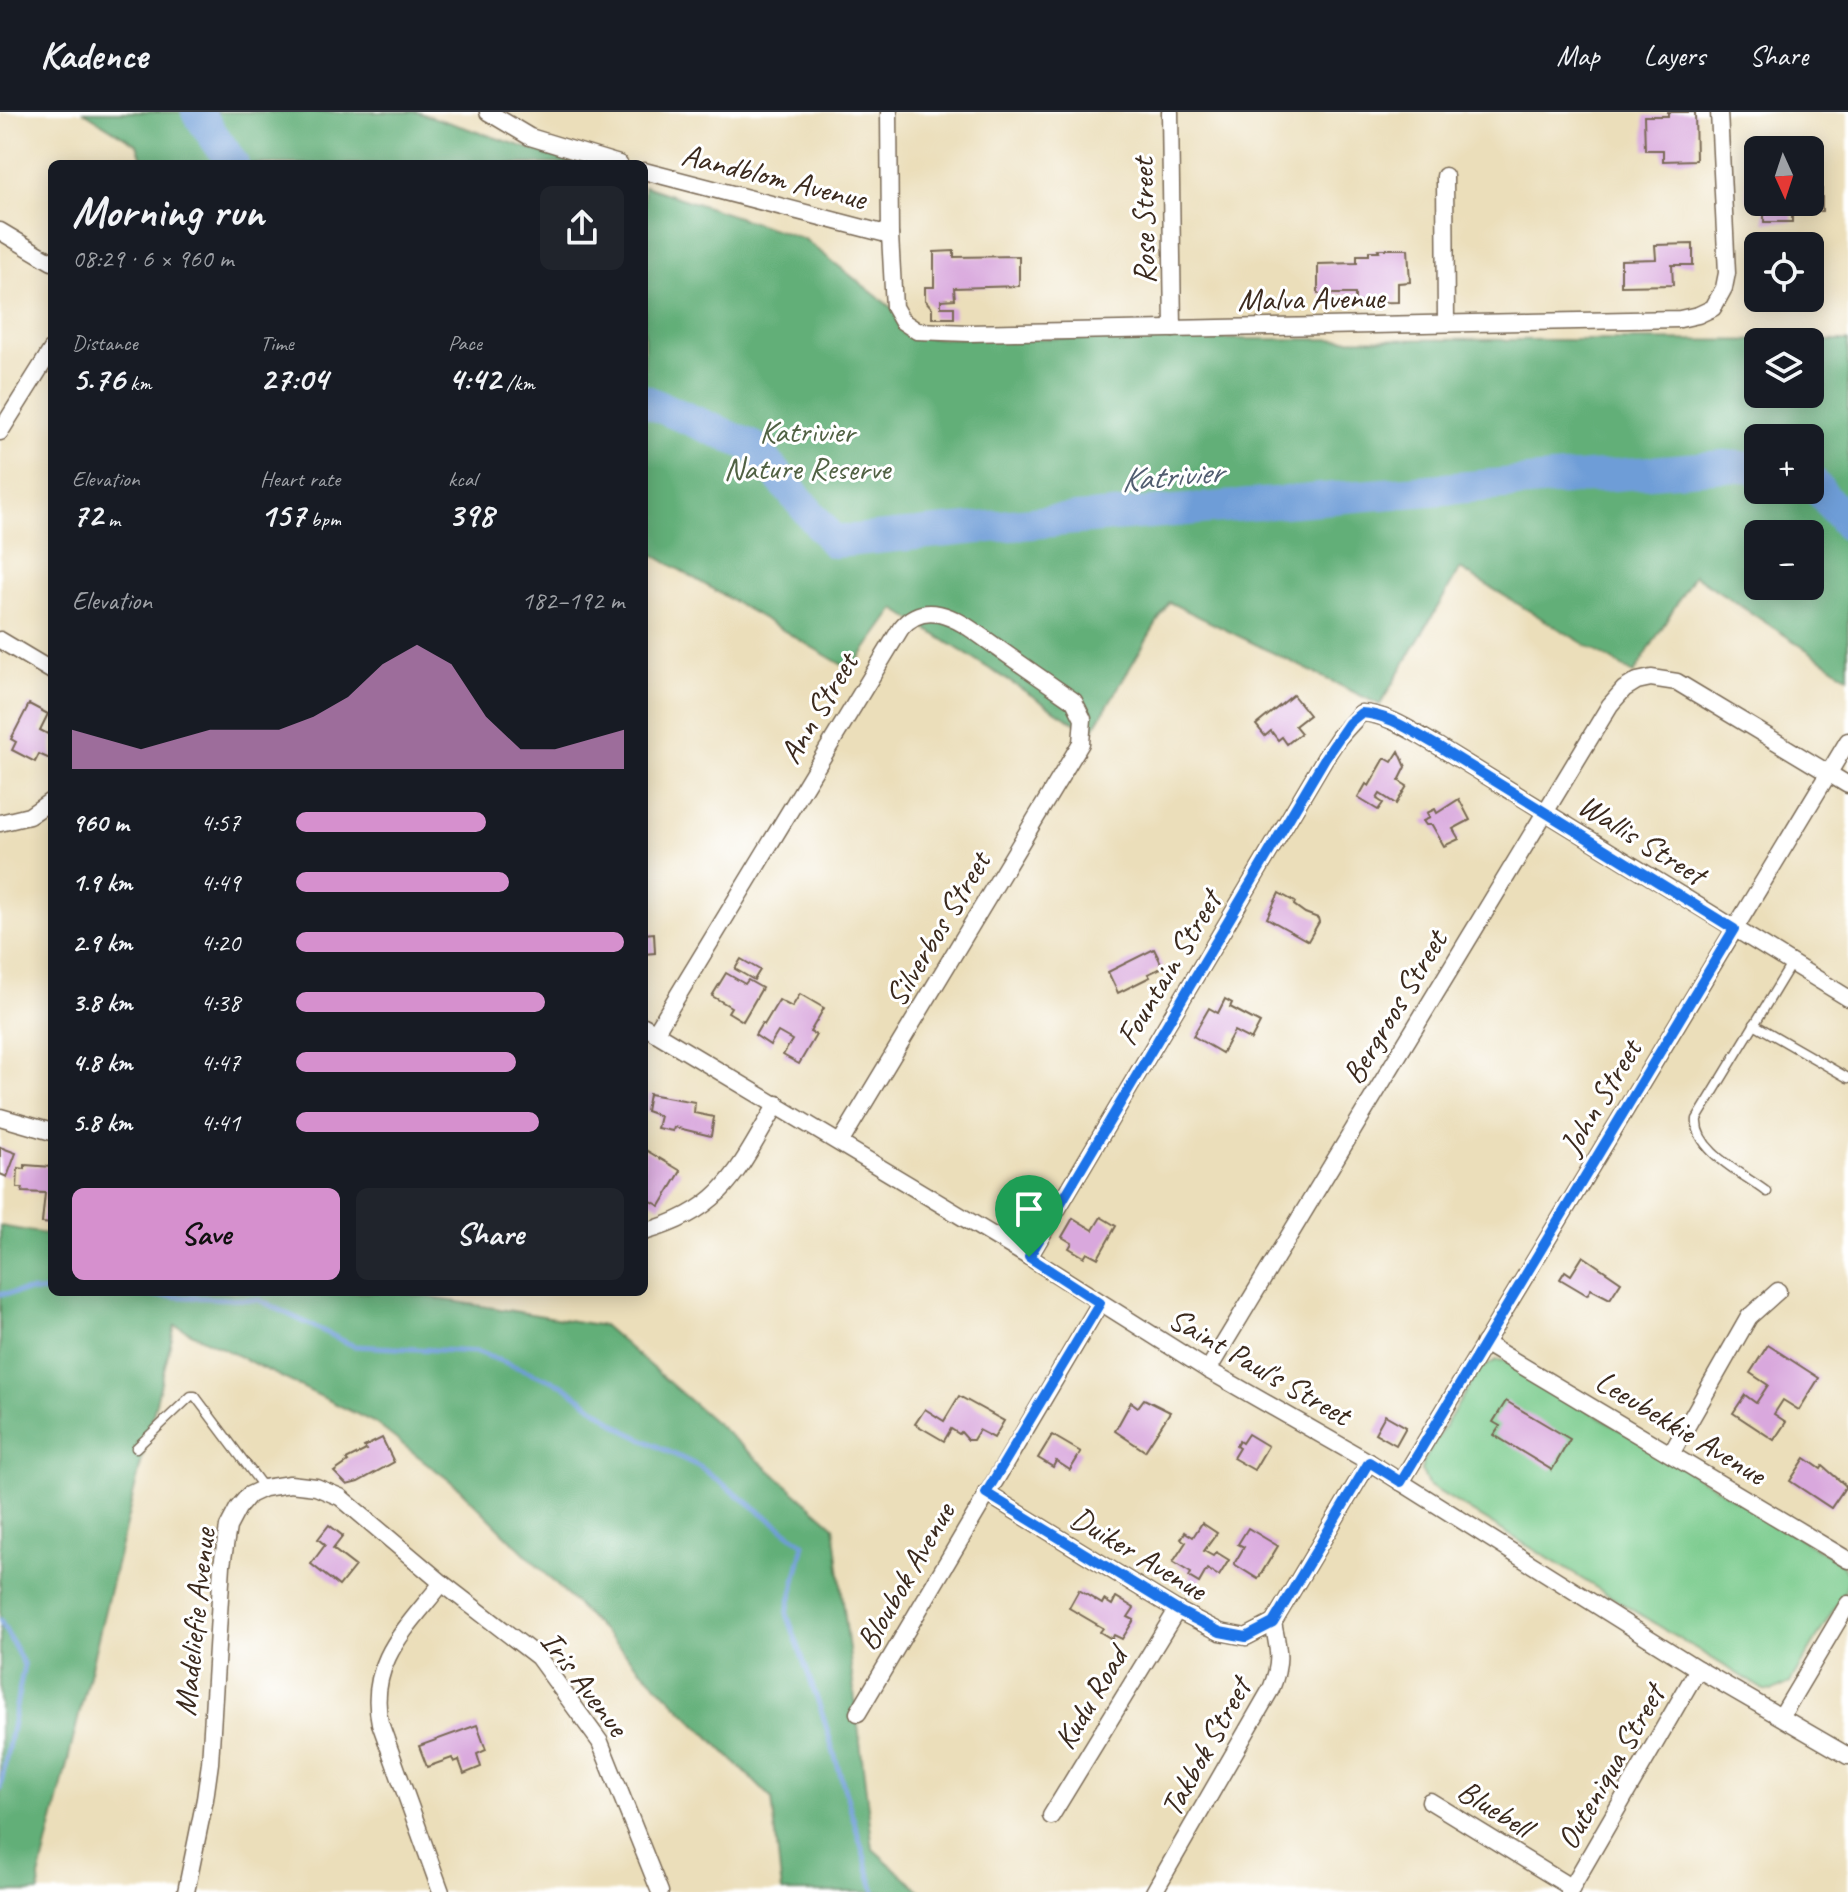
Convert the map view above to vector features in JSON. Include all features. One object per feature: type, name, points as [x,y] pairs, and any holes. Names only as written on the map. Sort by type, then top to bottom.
[{"type":"street","points":[[488,112],[530,137],[606,160]]},
{"type":"street","points":[[889,112],[890,235]]},
{"type":"street","name":"Rose Street","points":[[1170,112],[1173,329]]},
{"type":"street","name":"Malva Avenue","points":[[890,235],[894,307],[899,318],[910,328],[926,333],[1680,319],[1713,308],[1724,288],[1727,273],[1719,112]]},
{"type":"street","name":"Aandblom Avenue","points":[[648,172],[890,235]]},
{"type":"street","points":[[1445,176],[1446,322]]},
{"type":"street","points":[[0,231],[48,260]]},
{"type":"street","points":[[0,432],[48,355]]},
{"type":"street","name":"Ann Street","points":[[650,1030],[878,662],[911,618],[936,613],[953,619],[1074,701],[1083,719],[1081,743]]},
{"type":"street","points":[[0,640],[48,669]]},
{"type":"street","name":"Bergroos Street","points":[[1208,1370],[1545,811],[1610,705],[1624,689],[1637,681],[1651,678],[1677,682],[1828,773]]},
{"type":"street","name":"Wallis Street","points":[[1361,713],[1373,713],[1392,721],[1545,811],[1848,998]]},
{"type":"street","name":"Fountain Street","points":[[1029,1257],[1325,758],[1349,723],[1361,713]]},
{"type":"street","name":"John Street","points":[[1401,1482],[1848,741]]},
{"type":"street","name":"Silverbos Street","points":[[840,1143],[1081,743]]},
{"type":"street","points":[[1828,773],[1848,785]]},
{"type":"street","points":[[0,823],[29,816],[48,803]]},
{"type":"street","name":"Saint Paul's Street","points":[[650,1030],[1029,1257],[1208,1370],[1369,1462],[1698,1669],[1848,1756]]},
{"type":"street","points":[[648,1231],[684,1219],[716,1197],[733,1178],[777,1104]]},
{"type":"street","points":[[0,1117],[48,1131]]},
{"type":"street","points":[[1671,1454],[1749,1317],[1778,1291]]},
{"type":"street","name":"Bloubok Avenue","points":[[858,1713],[1100,1303]]},
{"type":"street","name":"Leeubekkie Avenue","points":[[1484,1343],[1848,1560]]},
{"type":"street","points":[[1273,1623],[1369,1462]]},
{"type":"street","points":[[264,1488],[299,1484],[333,1493],[442,1583],[383,1662],[377,1707],[441,1892]]},
{"type":"street","name":"Madeliefie Avenue","points":[[186,1892],[210,1763],[226,1536],[241,1503],[264,1488]]},
{"type":"street","name":"Duiker Avenue","points":[[986,1493],[1177,1610],[1220,1632],[1235,1637],[1256,1634],[1273,1623]]},
{"type":"street","name":"Iris Avenue","points":[[442,1583],[538,1657],[600,1742],[660,1892]]},
{"type":"street","points":[[1782,1715],[1848,1604]]},
{"type":"street","name":"Kudu Road","points":[[1051,1816],[1177,1610]]},
{"type":"street","name":"Takbok Street","points":[[1154,1892],[1271,1689],[1279,1669],[1280,1655],[1273,1623]]},
{"type":"street","name":"Outeniqua Street","points":[[1571,1890],[1698,1669]]},
{"type":"street","name":"Bluebell","points":[[1430,1801],[1571,1890]]},
{"type":"lane","points":[[1767,1192],[1706,1147],[1696,1127],[1699,1112],[1791,964]]},
{"type":"lane","points":[[1754,1024],[1848,1078]]},
{"type":"lane","points":[[136,1448],[169,1414],[195,1396],[264,1488]]},
{"type":"green space","points":[[84,112],[417,112],[564,160],[143,160],[137,145]]},
{"type":"green space","name":"Katrivier Nature Reserve","points":[[648,187],[804,239],[930,338],[1744,341],[1744,408],[1824,408],[1824,341],[1848,341],[1848,677],[1694,575],[1634,674],[1460,569],[1380,705],[1169,602],[1091,733],[895,609],[851,670],[648,551]]},
{"type":"green space","points":[[0,1226],[48,1234],[48,1296],[421,1296],[604,1326],[834,1526],[873,1849],[921,1892],[782,1892],[772,1799],[458,1487],[375,1423],[175,1325],[39,1878],[40,1892],[0,1892]]},
{"type":"green space","points":[[1497,1360],[1507,1361],[1842,1564],[1848,1576],[1845,1591],[1790,1683],[1773,1691],[1764,1690],[1428,1485],[1422,1471],[1424,1460],[1479,1370]]},
{"type":"building","points":[[1668,112],[1695,112],[1696,160],[1663,161],[1663,150],[1645,150],[1644,116],[1668,116]]},
{"type":"building","points":[[1764,216],[1792,216],[1792,222],[1764,222]]},
{"type":"building","points":[[1693,244],[1693,265],[1672,265],[1673,285],[1621,286],[1621,260],[1656,259],[1655,245]]},
{"type":"building","points":[[1408,249],[1410,282],[1398,283],[1398,302],[1355,303],[1355,294],[1318,294],[1318,264],[1357,263],[1357,255],[1369,255],[1369,251]]},
{"type":"building","points":[[954,251],[954,257],[1019,256],[1019,286],[954,288],[955,299],[941,300],[941,307],[954,307],[954,318],[932,318],[932,308],[925,300],[925,287],[934,287],[934,252]]},
{"type":"building","points":[[1293,695],[1309,715],[1295,726],[1301,733],[1287,744],[1282,737],[1278,740],[1271,731],[1265,736],[1256,725]]},
{"type":"building","points":[[29,704],[48,714],[40,730],[48,734],[48,758],[39,754],[35,762],[12,750],[16,742],[11,739]]},
{"type":"building","points":[[1399,751],[1406,767],[1399,781],[1407,786],[1396,804],[1380,794],[1377,799],[1383,803],[1378,810],[1358,798],[1366,784],[1369,786],[1385,758],[1392,762]]},
{"type":"building","points":[[1459,799],[1470,820],[1453,829],[1459,839],[1444,846],[1432,825],[1426,825],[1423,821],[1430,818],[1427,813],[1435,809],[1437,813]]},
{"type":"building","points":[[1279,893],[1295,902],[1294,905],[1305,913],[1318,918],[1319,922],[1308,941],[1267,918]]},
{"type":"building","points":[[654,933],[655,953],[648,954],[648,934]]},
{"type":"building","points":[[1154,949],[1163,967],[1118,993],[1108,972]]},
{"type":"building","points":[[741,959],[760,970],[754,980],[735,969]]},
{"type":"building","points":[[726,973],[745,984],[748,980],[762,988],[743,1021],[728,1012],[731,1007],[712,996]]},
{"type":"building","points":[[800,994],[824,1008],[810,1032],[816,1035],[799,1064],[783,1055],[792,1040],[778,1032],[770,1045],[755,1035],[779,1000],[792,1007]]},
{"type":"building","points":[[1225,999],[1232,1003],[1230,1007],[1260,1023],[1251,1040],[1234,1031],[1222,1053],[1193,1036],[1209,1008],[1218,1013]]},
{"type":"building","points":[[649,1094],[695,1102],[694,1113],[714,1117],[711,1136],[674,1127],[673,1131],[657,1128],[660,1116],[648,1112]]},
{"type":"building","points":[[0,1147],[16,1153],[7,1177],[0,1174]]},
{"type":"building","points":[[648,1151],[681,1171],[660,1206],[648,1199]]},
{"type":"building","points":[[25,1165],[48,1167],[48,1224],[42,1223],[45,1193],[22,1192],[23,1188],[17,1188],[18,1168],[25,1169]]},
{"type":"building","points":[[1101,1217],[1116,1226],[1098,1258],[1087,1252],[1084,1257],[1069,1248],[1072,1243],[1062,1237],[1073,1218],[1093,1230]]},
{"type":"building","points":[[1583,1256],[1621,1282],[1610,1299],[1591,1289],[1587,1295],[1560,1279],[1565,1271],[1571,1275]]},
{"type":"building","points":[[1768,1345],[1819,1378],[1799,1410],[1783,1400],[1774,1414],[1786,1422],[1774,1440],[1733,1413],[1745,1395],[1756,1403],[1768,1385],[1750,1373]]},
{"type":"building","points":[[959,1396],[1004,1421],[994,1438],[979,1430],[973,1440],[968,1440],[961,1432],[959,1434],[951,1429],[944,1441],[915,1424],[925,1409],[944,1421]]},
{"type":"building","points":[[1144,1399],[1170,1412],[1145,1451],[1115,1431],[1131,1402],[1138,1407]]},
{"type":"building","points":[[1506,1401],[1570,1439],[1552,1470],[1494,1435],[1500,1426],[1493,1422]]},
{"type":"building","points":[[1385,1415],[1406,1427],[1396,1445],[1375,1433]]},
{"type":"building","points":[[1248,1434],[1268,1446],[1254,1470],[1233,1458],[1239,1441],[1242,1443]]},
{"type":"building","points":[[1052,1435],[1081,1452],[1070,1470],[1056,1461],[1053,1467],[1038,1458]]},
{"type":"building","points":[[382,1438],[394,1462],[347,1485],[334,1472],[348,1462],[346,1460],[366,1450],[364,1447]]},
{"type":"building","points":[[1805,1458],[1821,1469],[1823,1466],[1846,1486],[1831,1508],[1790,1481]]},
{"type":"building","points":[[1202,1523],[1217,1533],[1204,1551],[1213,1556],[1216,1552],[1229,1560],[1219,1576],[1207,1569],[1199,1583],[1189,1577],[1191,1573],[1173,1562],[1186,1542],[1181,1539],[1185,1532],[1193,1537]]},
{"type":"building","points":[[329,1525],[343,1536],[333,1549],[355,1566],[339,1586],[311,1564],[325,1545],[318,1539]]},
{"type":"building","points":[[1248,1528],[1278,1546],[1258,1579],[1234,1564],[1244,1547],[1238,1544]]},
{"type":"building","points":[[1079,1590],[1102,1604],[1104,1600],[1112,1605],[1116,1597],[1134,1608],[1128,1617],[1134,1620],[1122,1639],[1114,1635],[1112,1639],[1100,1632],[1103,1628],[1069,1608]]},
{"type":"building","points":[[477,1725],[486,1750],[477,1754],[481,1767],[464,1774],[459,1760],[454,1762],[452,1758],[427,1767],[419,1746]]},
{"type":"waterway","name":"Katrivier","points":[[197,112],[230,160]]},
{"type":"waterway","name":"Katrivier","points":[[648,402],[754,447],[834,542],[1052,521],[1724,466],[1744,467]]},
{"type":"waterway","name":"Katrivier","points":[[1824,496],[1848,525]]},
{"type":"waterway","points":[[0,1294],[48,1292]]},
{"type":"waterway","points":[[158,1296],[259,1300],[354,1346],[478,1352],[563,1385],[626,1431],[700,1467],[804,1544],[787,1614],[823,1716],[875,1892]]},
{"type":"waterway","points":[[0,1620],[24,1665],[0,1789]]},
{"type":"route","points":[[1361,713],[1373,713],[1392,721],[1438,746],[1734,929],[1401,1482],[1369,1462],[1273,1623],[1256,1634],[1235,1637],[1177,1610],[986,1493],[1100,1303],[1029,1257],[1325,758],[1349,723],[1361,713]]}]
